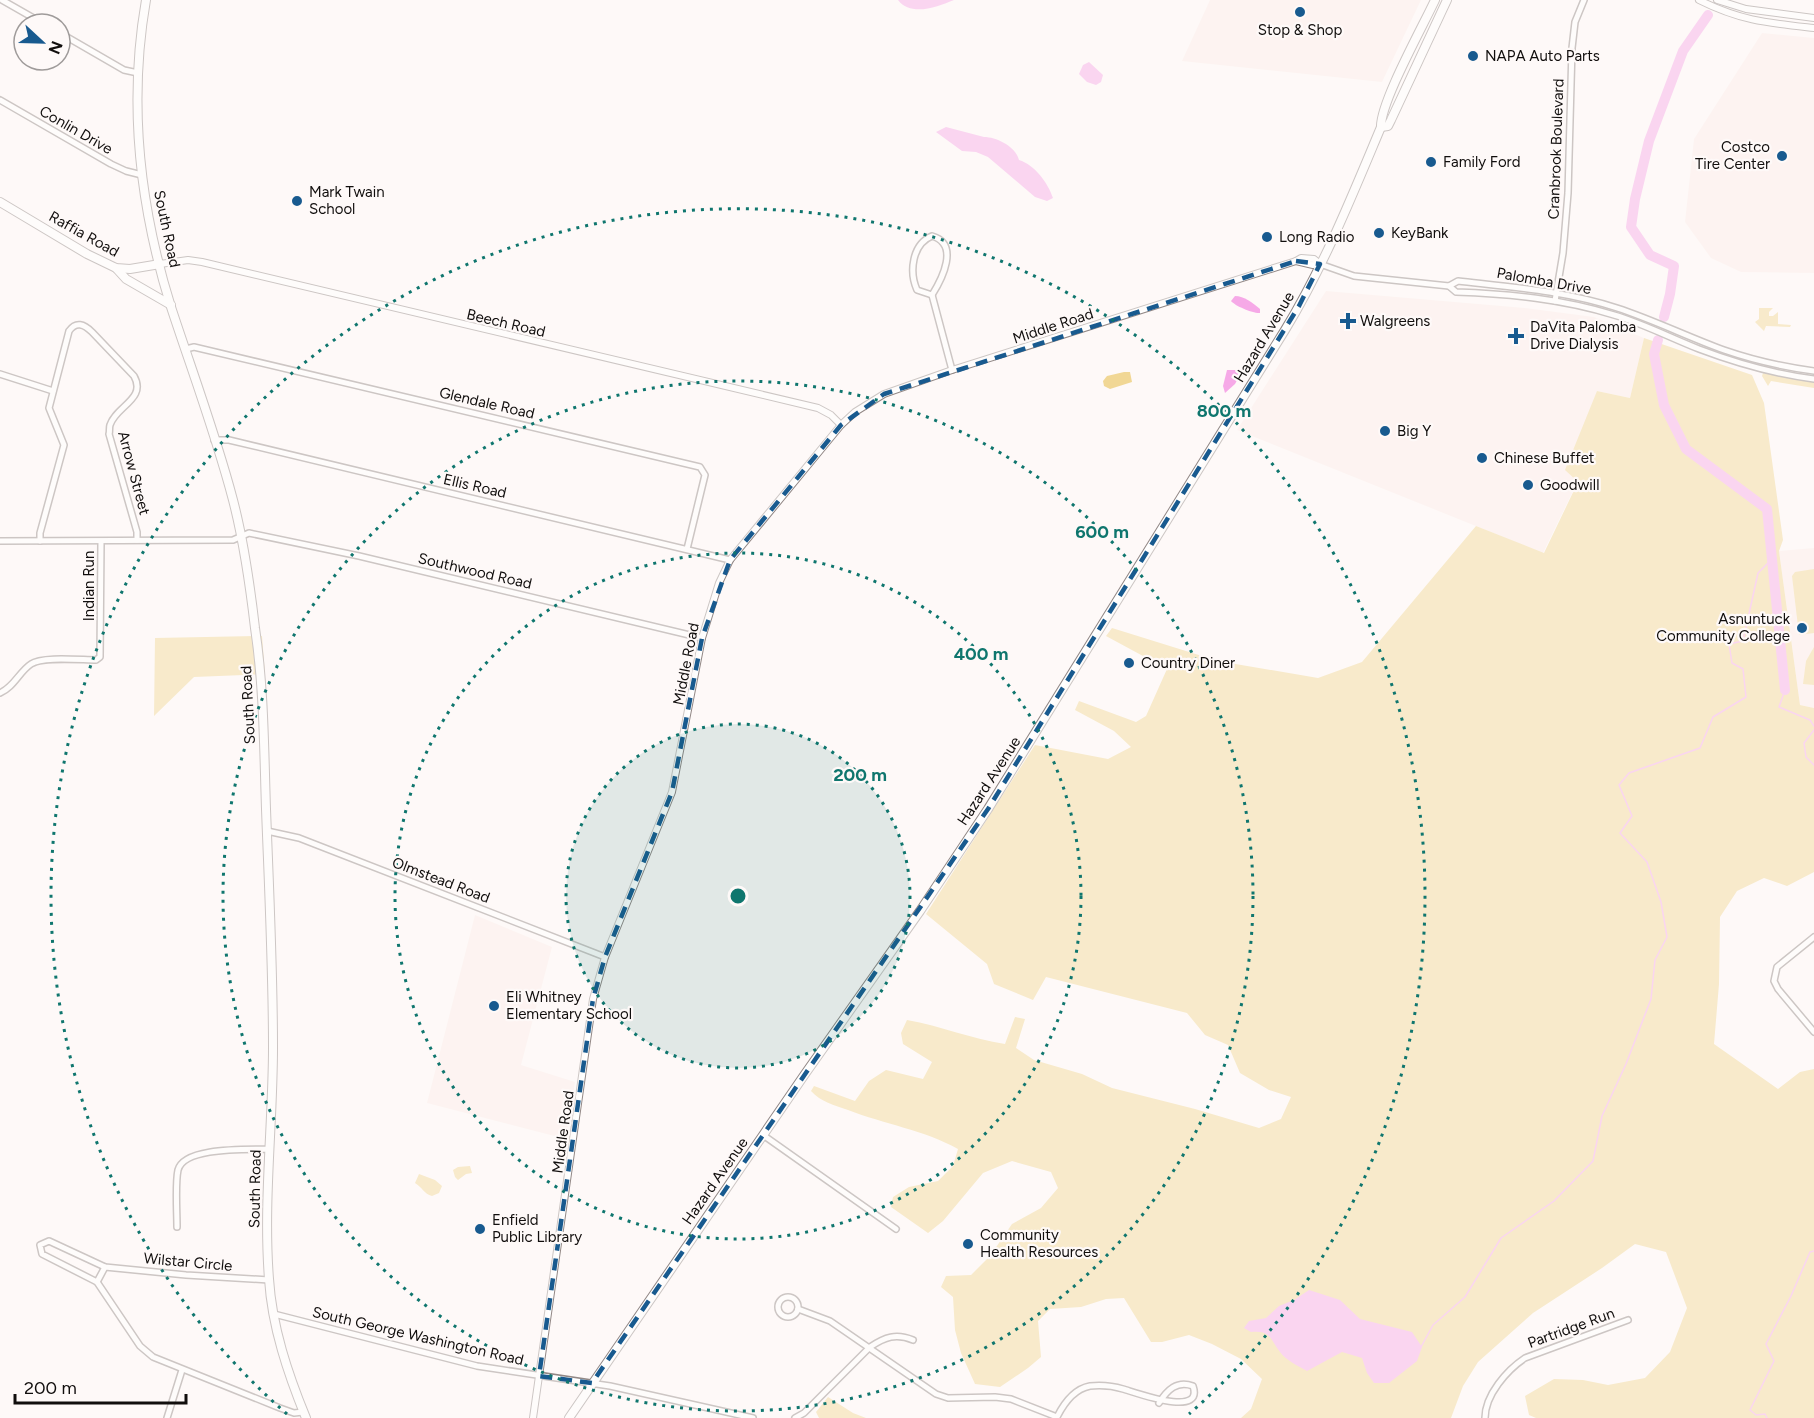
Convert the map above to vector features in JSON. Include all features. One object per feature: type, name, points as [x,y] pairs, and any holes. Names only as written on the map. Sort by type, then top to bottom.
[{"type":"main road","name":"South Road","points":[[146,0],[138,73],[137,141],[142,175],[160,264],[171,305],[232,498],[242,537],[260,667],[272,935],[273,1050],[269,1280],[283,1356],[304,1415]]},
{"type":"main road","name":"Hazard Avenue","points":[[569,1418],[763,1135],[909,928],[988,809],[1285,330],[1320,264],[1381,127],[1383,114],[1435,0]]},
{"type":"main road","name":"Hazard Avenue","points":[[1381,127],[1388,126],[1447,0]]},
{"type":"main road","points":[[1417,39],[1418,63]]},
{"type":"main road","name":"Raffia Road","points":[[0,202],[96,259],[116,268],[130,269],[160,264]]},
{"type":"main road","points":[[116,268],[126,279],[171,305]]},
{"type":"street","points":[[2,0],[23,12]]},
{"type":"street","name":"Cranbrook Boulevard","points":[[1556,301],[1568,193],[1572,48],[1575,22],[1584,0]]},
{"type":"street","points":[[1699,0],[1746,19],[1814,28]]},
{"type":"street","points":[[1717,0],[1746,9],[1814,18]]},
{"type":"street","points":[[72,40],[124,70],[138,73]]},
{"type":"street","name":"Conlin Drive","points":[[0,100],[111,164],[142,175]]},
{"type":"street","points":[[932,295],[917,290],[914,282],[914,259],[918,247],[932,236],[944,243],[947,259],[942,276],[932,295],[952,370]]},
{"type":"street","name":"Beech Road","points":[[160,264],[188,260],[202,262],[818,408],[831,415],[841,425]]},
{"type":"street","name":"Middle Road","points":[[533,1418],[593,999],[605,957],[672,792],[702,638],[716,591],[730,560],[841,425],[855,412],[884,394],[952,370],[1296,261],[1313,265],[1320,264]]},
{"type":"street","name":"Palomba Drive","points":[[1320,264],[1350,276],[1449,286],[1458,281],[1557,293],[1617,307],[1725,350],[1755,359],[1814,371]]},
{"type":"street","name":"Palomba Drive","points":[[1449,286],[1456,292],[1530,296],[1581,306],[1632,321],[1698,348],[1754,367],[1814,379]]},
{"type":"street","points":[[1632,321],[1635,315]]},
{"type":"street","name":"Arrow Street","points":[[40,541],[40,533],[64,445],[49,408],[69,331],[73,326],[79,324],[86,326],[92,332],[138,383],[138,390],[134,397],[110,424],[109,434],[137,532],[137,540]]},
{"type":"street","name":"Glendale Road","points":[[186,349],[194,347],[700,467],[705,475],[687,549]]},
{"type":"street","points":[[1754,367],[1755,359]]},
{"type":"street","points":[[0,374],[53,391]]},
{"type":"street","name":"Ellis Road","points":[[214,440],[229,440],[730,560]]},
{"type":"street","name":"Southwood Road","points":[[242,537],[249,533],[310,545],[702,638]]},
{"type":"street","name":"Indian Run","points":[[0,693],[7,690],[32,663],[42,660],[96,660],[100,657],[102,650],[101,542],[233,540],[242,537]]},
{"type":"street","points":[[0,541],[101,542]]},
{"type":"street","name":"Olmstead Road","points":[[267,831],[299,838],[605,957]]},
{"type":"street","points":[[1814,937],[1777,967],[1774,981],[1814,1032]]},
{"type":"street","points":[[763,1135],[896,1229]]},
{"type":"street","points":[[177,1227],[178,1168],[185,1159],[215,1151],[270,1149]]},
{"type":"street","name":"Wilstar Circle","points":[[269,1280],[105,1267],[49,1241],[40,1245],[42,1254],[97,1282],[140,1346],[153,1357],[304,1415]]},
{"type":"street","points":[[97,1282],[105,1267]]},
{"type":"street","points":[[798,1309],[830,1321],[936,1394],[948,1398],[1011,1399],[1057,1417],[1063,1403],[1077,1391],[1090,1386],[1123,1389],[1159,1404],[1172,1407],[1185,1406],[1191,1402],[1195,1393],[1193,1386],[1186,1383],[1177,1384],[1163,1396],[1159,1404]]},
{"type":"street","name":"South George Washington Road","points":[[274,1314],[477,1366],[592,1383],[753,1418]]},
{"type":"street","name":"Partridge Run","points":[[1485,1418],[1486,1405],[1492,1394],[1519,1362],[1628,1320]]},
{"type":"street","points":[[795,1418],[804,1413],[870,1347],[888,1337],[902,1336],[913,1341]]},
{"type":"street","points":[[167,1418],[182,1370]]},
{"type":"highlighted area","points":[[1296,261],[1320,264],[1299,306],[988,809],[592,1383],[539,1376],[593,999],[605,957],[672,792],[702,638],[730,560],[841,425],[884,394]]},
{"type":"shaded area","points":[[898,0],[954,0],[932,8],[917,9],[903,5]]},
{"type":"shaded area","points":[[1210,0],[1421,0],[1382,82],[1182,61]]},
{"type":"shaded area","points":[[1762,33],[1814,38],[1814,273],[1741,272],[1711,258],[1685,222],[1694,139]]},
{"type":"shaded area","points":[[1089,62],[1103,75],[1101,82],[1096,85],[1087,82],[1079,74],[1083,65]]},
{"type":"shaded area","points":[[946,127],[995,139],[1005,144],[1014,151],[1019,160],[1025,162],[1040,175],[1053,198],[1047,201],[1035,197],[988,157],[976,152],[962,151],[936,132]]},
{"type":"shaded area","points":[[1326,291],[1525,308],[1594,317],[1644,338],[1630,398],[1597,391],[1578,481],[1543,553],[1237,430]]},
{"type":"shaded area","points":[[1235,296],[1251,302],[1260,309],[1260,313],[1249,311],[1233,303],[1231,301]]},
{"type":"shaded area","points":[[1759,308],[1773,308],[1769,316],[1778,312],[1778,324],[1791,325],[1790,327],[1766,326],[1764,331],[1755,322],[1759,319]]},
{"type":"shaded area","points":[[1644,338],[1752,375],[1764,403],[1783,540],[1779,551],[1800,705],[1814,708],[1814,872],[1787,886],[1764,878],[1737,891],[1720,917],[1719,984],[1714,1044],[1778,1089],[1800,1072],[1814,1069],[1814,1418],[1536,1418],[1529,1415],[1525,1396],[1554,1379],[1583,1380],[1608,1385],[1645,1378],[1670,1352],[1687,1308],[1666,1252],[1635,1244],[1533,1313],[1478,1362],[1463,1386],[1451,1418],[1241,1418],[1251,1409],[1262,1379],[1241,1359],[1189,1335],[1162,1342],[1151,1342],[1124,1298],[1106,1299],[1081,1307],[1050,1309],[1038,1321],[1041,1357],[1000,1387],[975,1384],[961,1353],[955,1330],[953,1297],[941,1287],[946,1276],[971,1275],[990,1256],[1012,1224],[1041,1208],[1058,1188],[1051,1172],[1012,1161],[983,1173],[943,1221],[928,1233],[891,1207],[893,1197],[909,1187],[938,1181],[953,1166],[958,1149],[918,1132],[828,1103],[811,1091],[814,1086],[855,1101],[869,1081],[886,1070],[923,1079],[932,1062],[903,1044],[901,1033],[907,1020],[1005,1044],[1015,1017],[1025,1019],[1016,1048],[1034,1060],[1082,1074],[1112,1088],[1259,1128],[1281,1119],[1291,1097],[1269,1090],[1240,1073],[1228,1045],[1205,1035],[1187,1013],[1046,977],[1033,1000],[994,984],[987,964],[926,914],[1035,745],[1108,759],[1131,747],[1114,731],[1075,710],[1079,701],[1136,722],[1146,716],[1167,669],[1106,636],[1112,628],[1218,661],[1318,678],[1362,662],[1476,526],[1544,553],[1578,482],[1565,470],[1597,391],[1630,398]]},
{"type":"shaded area","points":[[1227,370],[1235,370],[1240,375],[1235,384],[1225,393],[1223,386]]},
{"type":"shaded area","points":[[1130,372],[1132,382],[1110,389],[1104,386],[1103,381],[1107,376]]},
{"type":"shaded area","points":[[1763,373],[1814,382],[1814,388],[1771,381],[1768,386],[1762,376]]},
{"type":"shaded area","name":"Asnuntuck Community College","points":[[1814,548],[1814,708],[1800,705],[1779,551]]},
{"type":"shaded area","points":[[1814,569],[1814,633],[1799,635],[1792,576],[1795,572]]},
{"type":"shaded area","points":[[262,636],[265,674],[194,677],[154,716],[155,638]]},
{"type":"shaded area","points":[[1814,647],[1814,685],[1803,684],[1806,661]]},
{"type":"shaded area","name":"Eli Whitney Elementary School","points":[[475,915],[552,947],[521,1065],[575,1082],[566,1139],[427,1103]]},
{"type":"shaded area","points":[[470,1166],[472,1173],[458,1180],[455,1177],[453,1170]]},
{"type":"shaded area","points":[[419,1174],[435,1180],[442,1186],[439,1193],[429,1195],[415,1183]]},
{"type":"shaded area","points":[[1309,1290],[1340,1300],[1360,1319],[1412,1332],[1422,1347],[1417,1361],[1389,1383],[1374,1383],[1367,1373],[1362,1358],[1342,1352],[1307,1371],[1285,1358],[1269,1336],[1263,1332],[1251,1332],[1244,1328],[1249,1321],[1266,1318],[1279,1306]]},
{"type":"shaded area","points":[[828,1397],[853,1413],[866,1418],[819,1418],[816,1412]]},
{"type":"waterway","points":[[1664,317],[1674,266],[1650,255],[1631,227],[1635,199],[1649,141],[1683,51],[1708,15]]},
{"type":"waterway","points":[[1658,340],[1654,354],[1664,405],[1686,449],[1767,509],[1785,690]]},
{"type":"waterway","points":[[1421,1347],[1433,1325],[1465,1297],[1501,1238],[1554,1201],[1593,1161],[1602,1116],[1626,1064],[1651,999],[1655,960],[1667,937],[1661,902],[1647,862],[1620,833],[1632,816],[1619,785],[1629,773],[1700,748],[1713,717],[1746,697],[1743,669],[1732,663],[1729,644],[1743,641],[1758,573],[1773,558]]},
{"type":"waterway","points":[[1785,690],[1779,707],[1810,720],[1814,726]]},
{"type":"waterway","points":[[1814,730],[1804,743],[1806,757],[1814,765]]},
{"type":"waterway","points":[[1767,1418],[1765,1414],[1756,1415],[1750,1410],[1774,1361],[1766,1344],[1791,1296],[1810,1252],[1814,1251]]},
{"type":"place","name":"Stop & Shop","points":[[1300,12]]},
{"type":"place","name":"NAPA Auto Parts","points":[[1473,56]]},
{"type":"place","name":"Costco Tire Center","points":[[1782,156]]},
{"type":"place","name":"Family Ford","points":[[1431,162]]},
{"type":"place","name":"Mark Twain School","points":[[297,201]]},
{"type":"place","name":"KeyBank","points":[[1379,233]]},
{"type":"place","name":"Long Radio","points":[[1267,237]]},
{"type":"place","name":"Walgreens","points":[[1348,321]]},
{"type":"place","name":"DaVita Palomba Drive Dialysis","points":[[1516,336]]},
{"type":"place","name":"Big Y","points":[[1385,431]]},
{"type":"place","name":"Chinese Buffet","points":[[1482,458]]},
{"type":"place","name":"Goodwill","points":[[1528,485]]},
{"type":"place","name":"Asnuntuck Community College","points":[[1802,628]]},
{"type":"place","name":"Country Diner","points":[[1129,663]]},
{"type":"place","name":"Eli Whitney Elementary School","points":[[494,1006]]},
{"type":"place","name":"Enfield Public Library","points":[[480,1229]]},
{"type":"place","name":"Community Health Resources","points":[[968,1244]]}]
